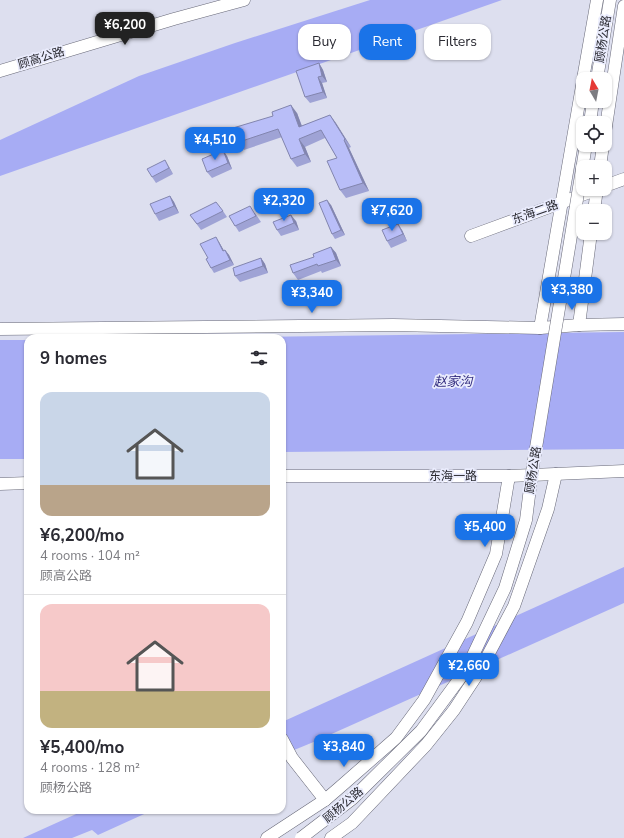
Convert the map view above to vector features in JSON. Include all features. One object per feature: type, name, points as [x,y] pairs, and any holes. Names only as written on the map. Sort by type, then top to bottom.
[{"type":"street","name":"顾高公路","points":[[0,71],[166,21],[244,0]]},
{"type":"street","points":[[584,72],[597,0]]},
{"type":"street","name":"顾杨公路","points":[[598,72],[610,0]]},
{"type":"street","points":[[608,116],[624,6]]},
{"type":"street","points":[[540,328],[578,108]]},
{"type":"street","name":"顾杨公路","points":[[301,838],[352,799],[421,731],[466,670],[505,588],[526,520],[532,472],[585,152]]},
{"type":"street","points":[[612,183],[624,179]]},
{"type":"street","name":"东海二路","points":[[471,236],[578,196]]},
{"type":"street","points":[[579,325],[590,240]]},
{"type":"street","points":[[0,329],[385,326],[540,328],[624,324]]},
{"type":"street","name":"东海一路","points":[[286,476],[509,476],[624,471]]},
{"type":"street","points":[[331,838],[344,834],[352,823],[426,745],[454,710],[479,672],[514,606],[548,509],[556,474]]},
{"type":"street","points":[[267,838],[325,800],[396,738],[424,700],[467,622],[496,554],[509,476]]},
{"type":"street","points":[[0,484],[24,483]]},
{"type":"street","points":[[286,747],[292,758],[325,800]]},
{"type":"water","points":[[370,0],[502,0],[434,24],[424,24],[424,27],[416,30],[416,24],[359,24],[359,50],[351,53],[351,24],[298,24],[298,60],[331,60],[0,176],[0,140],[139,76],[235,43]]},
{"type":"water","name":"赵家沟","points":[[624,332],[624,449],[286,452],[286,337]]},
{"type":"water","points":[[0,340],[24,340],[24,459],[0,459]]},
{"type":"water","points":[[624,567],[624,603],[286,753],[286,720]]},
{"type":"water","points":[[76,814],[144,814],[98,835],[92,830],[72,838],[23,838]]},
{"type":"building","points":[[319,63],[322,76],[318,77],[323,92],[305,97],[296,71]]},
{"type":"building","points":[[291,105],[299,127],[330,115],[345,139],[344,140],[363,183],[340,190],[327,161],[337,158],[321,130],[299,139],[305,154],[291,159],[278,129],[239,142],[233,128],[273,116],[272,112]]},
{"type":"building","points":[[223,150],[228,163],[207,172],[202,159]]},
{"type":"building","points":[[165,160],[169,168],[152,177],[147,169]]},
{"type":"building","points":[[170,196],[174,206],[155,214],[150,204]]},
{"type":"building","points":[[327,200],[341,230],[332,234],[319,203]]},
{"type":"building","points":[[216,202],[223,211],[197,224],[190,215]]},
{"type":"building","points":[[250,206],[256,216],[235,226],[229,216]]},
{"type":"building","points":[[291,215],[294,223],[277,230],[273,222]]},
{"type":"building","points":[[398,224],[403,234],[387,241],[382,230]]},
{"type":"building","points":[[216,237],[223,251],[225,250],[230,260],[211,268],[206,259],[208,258],[200,244]]},
{"type":"building","points":[[331,247],[336,260],[318,266],[317,264],[293,273],[290,265],[314,257],[313,254]]},
{"type":"building","points":[[261,258],[263,266],[235,276],[233,268]]}]
